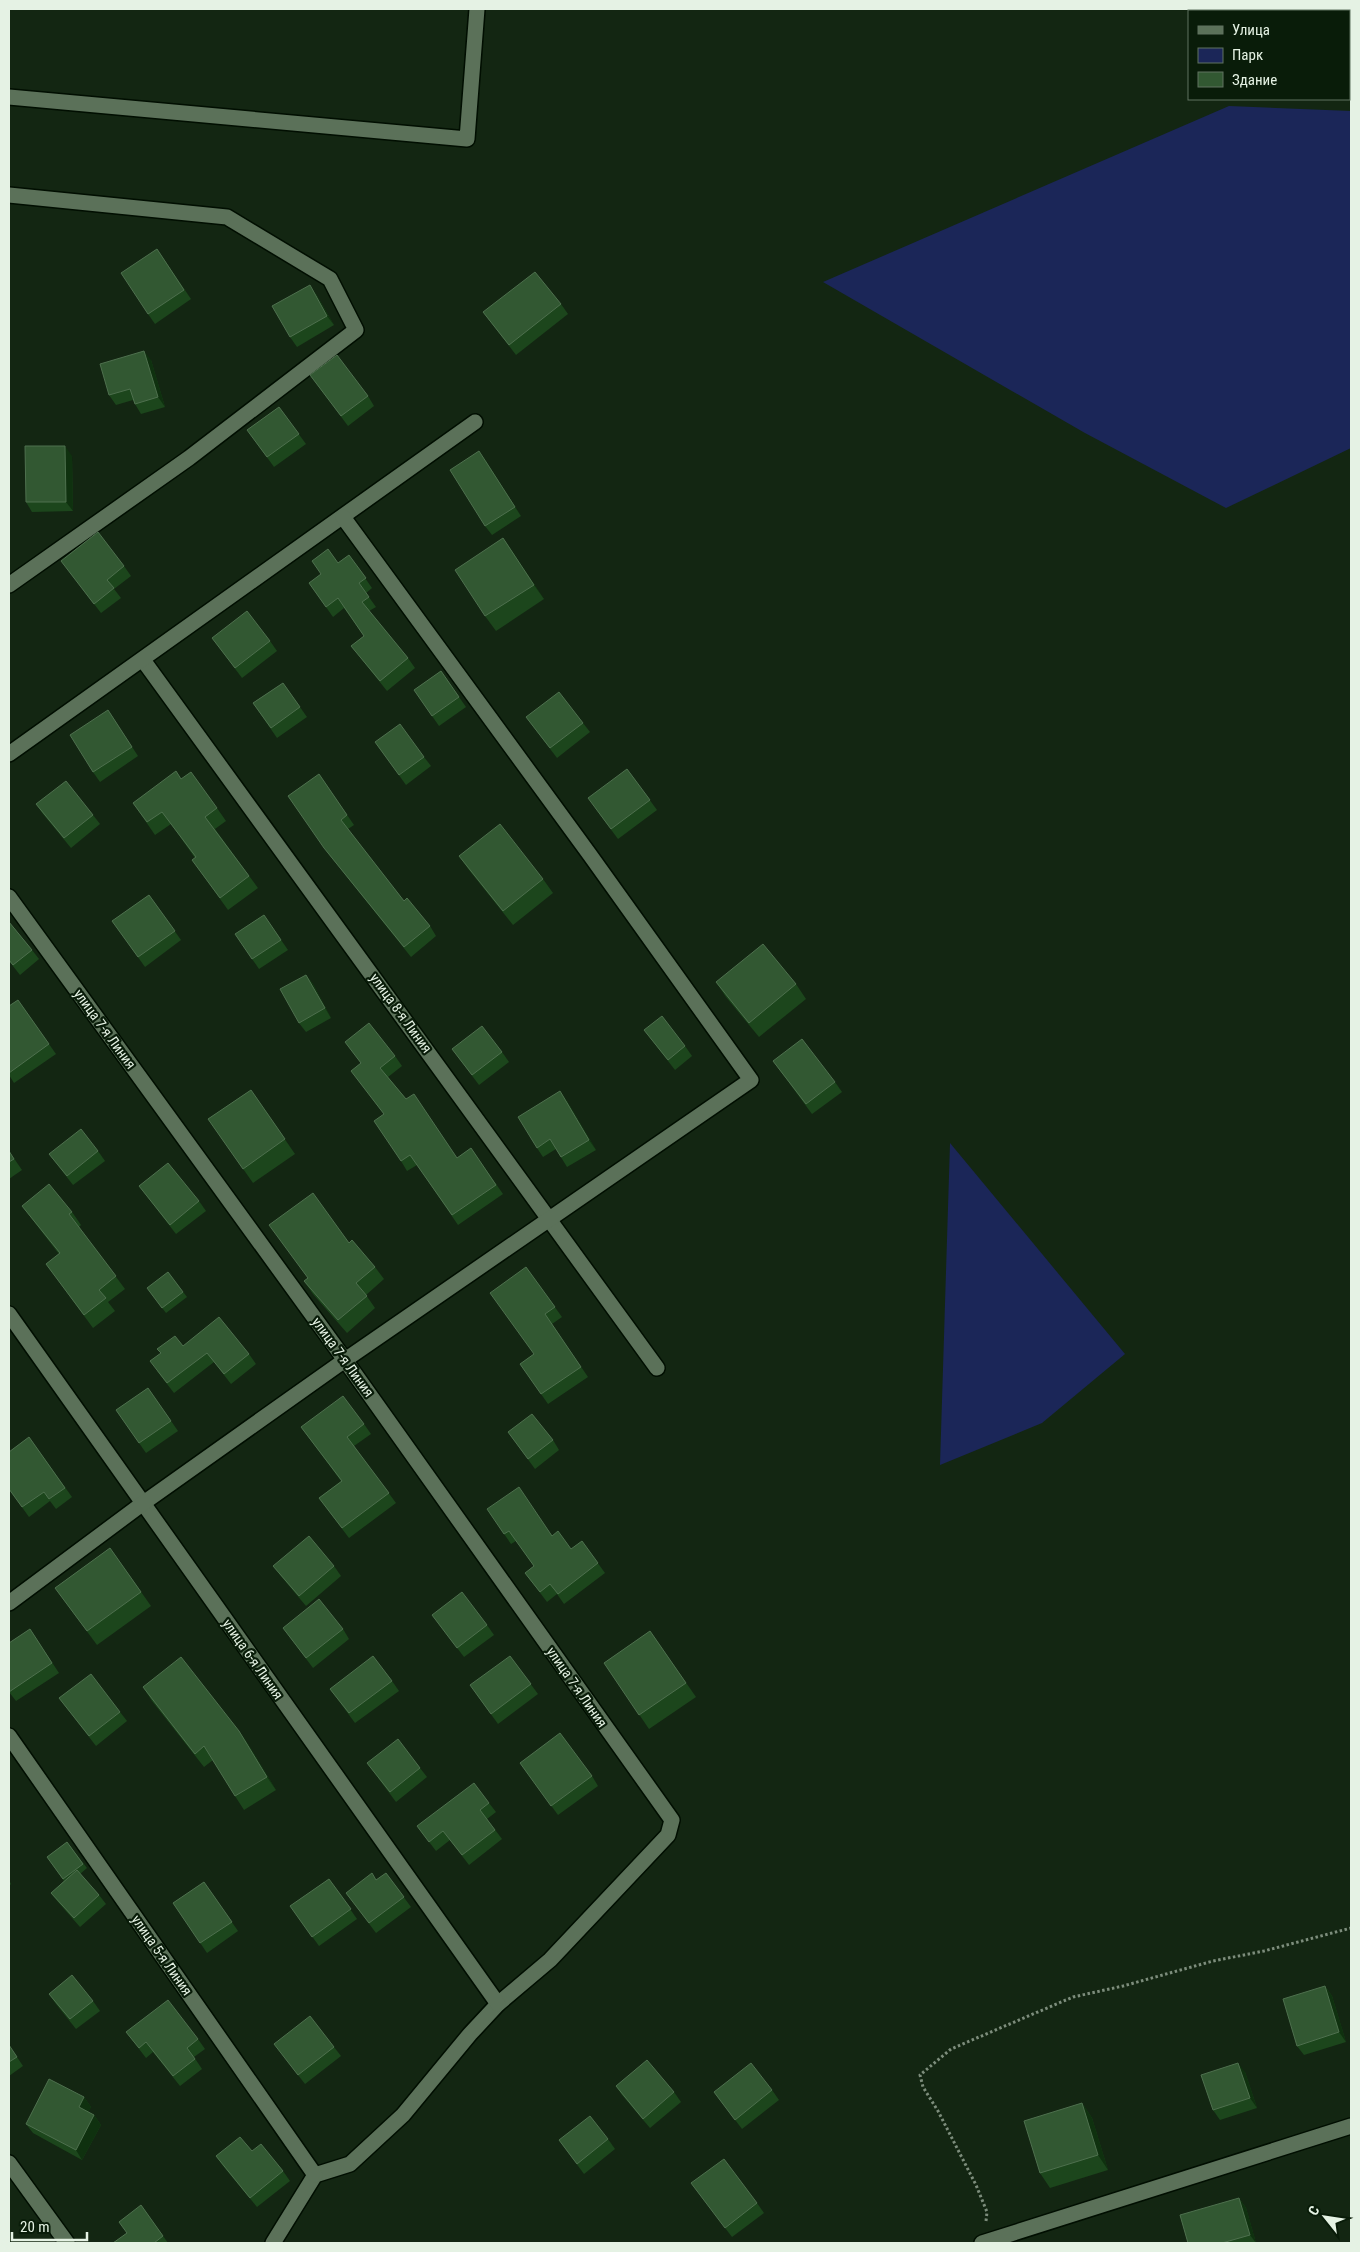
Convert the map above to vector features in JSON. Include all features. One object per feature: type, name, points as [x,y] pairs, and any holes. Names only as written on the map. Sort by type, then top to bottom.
[{"type":"street","points":[[9,98],[467,139],[477,9]]},
{"type":"street","points":[[9,195],[227,217],[330,279],[356,330],[189,458],[9,585]]},
{"type":"street","points":[[9,754],[474,422]]},
{"type":"street","points":[[9,1602],[142,1504],[345,1360],[551,1220],[751,1080],[590,854],[343,516]]},
{"type":"street","name":"улица 8-я Линия","points":[[143,660],[657,1368]]},
{"type":"street","name":"улица 7-я Линия","points":[[9,897],[345,1360],[672,1820],[668,1835],[550,1960],[498,2004]]},
{"type":"street","name":"улица 6-я Линия","points":[[9,1314],[498,2004]]},
{"type":"street","name":"улица 5-я Линия","points":[[9,1736],[315,2175]]},
{"type":"street","points":[[273,2243],[315,2175],[350,2164],[403,2115],[470,2034],[498,2004]]},
{"type":"street","points":[[983,2242],[1351,2126]]},
{"type":"street","points":[[9,2163],[67,2243]]},
{"type":"path","points":[[983,2242],[987,2212],[976,2185],[942,2119],[922,2087],[920,2075],[935,2062],[951,2049],[1073,1997],[1351,1928]]},
{"type":"green space","points":[[1229,106],[1351,111],[1351,448],[1226,508],[1085,433],[823,282]]},
{"type":"green space","points":[[950,1143],[1125,1354],[1042,1423],[940,1465]]},
{"type":"building","points":[[157,249],[184,290],[148,314],[121,273]]},
{"type":"building","points":[[535,272],[561,304],[509,345],[483,312]]},
{"type":"building","points":[[310,285],[327,316],[290,337],[272,306]]},
{"type":"building","points":[[144,351],[158,397],[135,404],[130,389],[109,395],[100,364]]},
{"type":"building","points":[[337,355],[368,396],[341,416],[310,375]]},
{"type":"building","points":[[279,407],[299,434],[267,457],[247,430]]},
{"type":"building","points":[[25,446],[65,446],[66,502],[26,502]]},
{"type":"building","points":[[479,451],[515,507],[485,526],[450,470]]},
{"type":"building","points":[[98,532],[124,566],[107,580],[114,588],[94,604],[61,561]]},
{"type":"building","points":[[503,538],[534,585],[485,616],[455,570]]},
{"type":"building","points":[[328,549],[338,563],[349,555],[366,578],[359,583],[369,597],[362,602],[408,658],[380,681],[351,646],[364,636],[338,598],[326,607],[309,583],[321,574],[312,561]]},
{"type":"building","points":[[247,611],[270,641],[235,668],[212,638]]},
{"type":"building","points":[[441,671],[459,697],[432,716],[414,690]]},
{"type":"building","points":[[283,683],[300,707],[271,728],[253,703]]},
{"type":"building","points":[[559,692],[583,723],[550,748],[526,717]]},
{"type":"building","points":[[108,710],[132,747],[93,772],[70,735]]},
{"type":"building","points":[[400,724],[424,757],[399,775],[375,742]]},
{"type":"building","points":[[627,769],[650,800],[611,829],[588,798]]},
{"type":"building","points":[[176,771],[181,779],[191,772],[217,808],[205,817],[249,876],[220,898],[192,860],[196,857],[162,812],[147,822],[133,803]]},
{"type":"building","points":[[319,774],[347,815],[341,820],[404,901],[407,898],[430,926],[404,947],[324,848],[288,796]]},
{"type":"building","points":[[66,781],[93,815],[64,838],[36,804]]},
{"type":"building","points":[[500,824],[543,879],[503,911],[459,856]]},
{"type":"building","points":[[149,895],[175,931],[138,957],[112,921]]},
{"type":"building","points":[[264,915],[281,940],[252,959],[235,934]]},
{"type":"building","points":[[9,922],[32,950],[13,965],[9,960]]},
{"type":"building","points":[[763,944],[796,984],[749,1023],[716,982]]},
{"type":"building","points":[[306,975],[325,1008],[299,1023],[280,989]]},
{"type":"building","points":[[18,1000],[49,1044],[9,1073],[9,1006]]},
{"type":"building","points":[[662,1016],[685,1046],[668,1060],[644,1030]]},
{"type":"building","points":[[369,1023],[395,1056],[380,1068],[406,1099],[414,1094],[457,1158],[471,1148],[496,1185],[452,1215],[410,1155],[401,1161],[374,1121],[384,1114],[351,1071],[361,1063],[345,1042]]},
{"type":"building","points":[[482,1026],[502,1052],[472,1075],[452,1049]]},
{"type":"building","points":[[802,1039],[835,1082],[806,1104],[773,1061]]},
{"type":"building","points":[[251,1090],[285,1139],[243,1169],[208,1119]]},
{"type":"building","points":[[560,1091],[589,1140],[561,1157],[550,1139],[537,1148],[518,1117]]},
{"type":"building","points":[[81,1129],[98,1151],[67,1176],[49,1154]]},
{"type":"building","points":[[9,1151],[14,1159],[9,1162]]},
{"type":"building","points":[[168,1163],[199,1201],[170,1225],[139,1186]]},
{"type":"building","points":[[49,1184],[72,1212],[69,1214],[116,1276],[99,1290],[106,1298],[84,1315],[46,1264],[60,1253],[22,1206]]},
{"type":"building","points":[[313,1193],[349,1243],[352,1240],[375,1267],[356,1283],[367,1296],[338,1320],[304,1281],[308,1278],[269,1225]]},
{"type":"building","points":[[526,1267],[555,1307],[545,1314],[581,1367],[541,1394],[520,1364],[534,1354],[490,1293]]},
{"type":"building","points":[[168,1272],[183,1292],[162,1308],[147,1288]]},
{"type":"building","points":[[219,1317],[249,1354],[224,1374],[207,1353],[167,1383],[150,1361],[161,1353],[157,1349],[175,1336],[183,1346]]},
{"type":"building","points":[[148,1388],[171,1421],[139,1443],[116,1410]]},
{"type":"building","points":[[343,1396],[364,1424],[347,1437],[389,1493],[342,1528],[319,1498],[342,1481],[301,1427]]},
{"type":"building","points":[[532,1414],[553,1440],[528,1459],[508,1432]]},
{"type":"building","points":[[29,1437],[65,1488],[49,1499],[44,1492],[22,1507],[9,1489],[9,1452]]},
{"type":"building","points":[[519,1487],[552,1536],[558,1531],[571,1549],[582,1541],[598,1563],[558,1594],[550,1584],[540,1592],[525,1573],[534,1566],[509,1531],[504,1534],[487,1509]]},
{"type":"building","points":[[309,1536],[334,1566],[299,1596],[273,1566]]},
{"type":"building","points":[[110,1548],[141,1592],[87,1631],[55,1588]]},
{"type":"building","points":[[462,1592],[487,1625],[457,1648],[432,1615]]},
{"type":"building","points":[[319,1599],[343,1629],[306,1658],[283,1628]]},
{"type":"building","points":[[30,1629],[52,1663],[9,1692],[9,1643]]},
{"type":"building","points":[[650,1631],[686,1683],[639,1715],[604,1663]]},
{"type":"building","points":[[373,1656],[392,1681],[349,1713],[330,1689]]},
{"type":"building","points":[[510,1656],[531,1684],[491,1714],[470,1685]]},
{"type":"building","points":[[181,1657],[239,1731],[267,1777],[235,1796],[204,1746],[195,1754],[143,1687]]},
{"type":"building","points":[[91,1674],[120,1712],[89,1736],[59,1698]]},
{"type":"building","points":[[560,1733],[592,1776],[551,1806],[520,1763]]},
{"type":"building","points":[[398,1739],[420,1768],[390,1792],[367,1763]]},
{"type":"building","points":[[474,1783],[489,1803],[480,1810],[495,1830],[462,1855],[443,1831],[429,1842],[417,1826]]},
{"type":"building","points":[[67,1842],[83,1864],[63,1879],[47,1857]]},
{"type":"building","points":[[77,1870],[99,1895],[74,1918],[51,1893]]},
{"type":"building","points":[[372,1873],[376,1880],[386,1873],[404,1897],[369,1923],[346,1893]]},
{"type":"building","points":[[329,1879],[351,1909],[312,1937],[290,1906]]},
{"type":"building","points":[[204,1882],[232,1922],[200,1943],[173,1903]]},
{"type":"building","points":[[72,1975],[93,2001],[70,2019],[49,1994]]},
{"type":"building","points":[[1325,1986],[1339,2032],[1297,2046],[1283,1999]]},
{"type":"building","points":[[168,2000],[198,2039],[187,2048],[195,2059],[173,2076],[146,2042],[139,2048],[126,2032]]},
{"type":"building","points":[[310,2016],[334,2047],[298,2075],[274,2044]]},
{"type":"building","points":[[9,2045],[17,2057],[9,2062]]},
{"type":"building","points":[[647,2060],[674,2092],[643,2119],[616,2086]]},
{"type":"building","points":[[751,2063],[772,2090],[735,2120],[714,2092]]},
{"type":"building","points":[[1238,2063],[1250,2098],[1213,2110],[1201,2075]]},
{"type":"building","points":[[49,2079],[84,2097],[79,2107],[94,2115],[76,2150],[26,2124]]},
{"type":"building","points":[[1082,2103],[1098,2155],[1040,2173],[1024,2121]]},
{"type":"building","points":[[590,2116],[608,2139],[577,2164],[559,2140]]},
{"type":"building","points":[[240,2137],[252,2151],[261,2144],[283,2171],[250,2198],[216,2156]]},
{"type":"building","points":[[724,2159],[757,2203],[725,2228],[691,2183]]},
{"type":"building","points":[[1239,2198],[1250,2235],[1222,2243],[1188,2243],[1180,2215]]},
{"type":"building","points":[[141,2205],[163,2236],[154,2243],[113,2243],[127,2233],[119,2222]]}]
